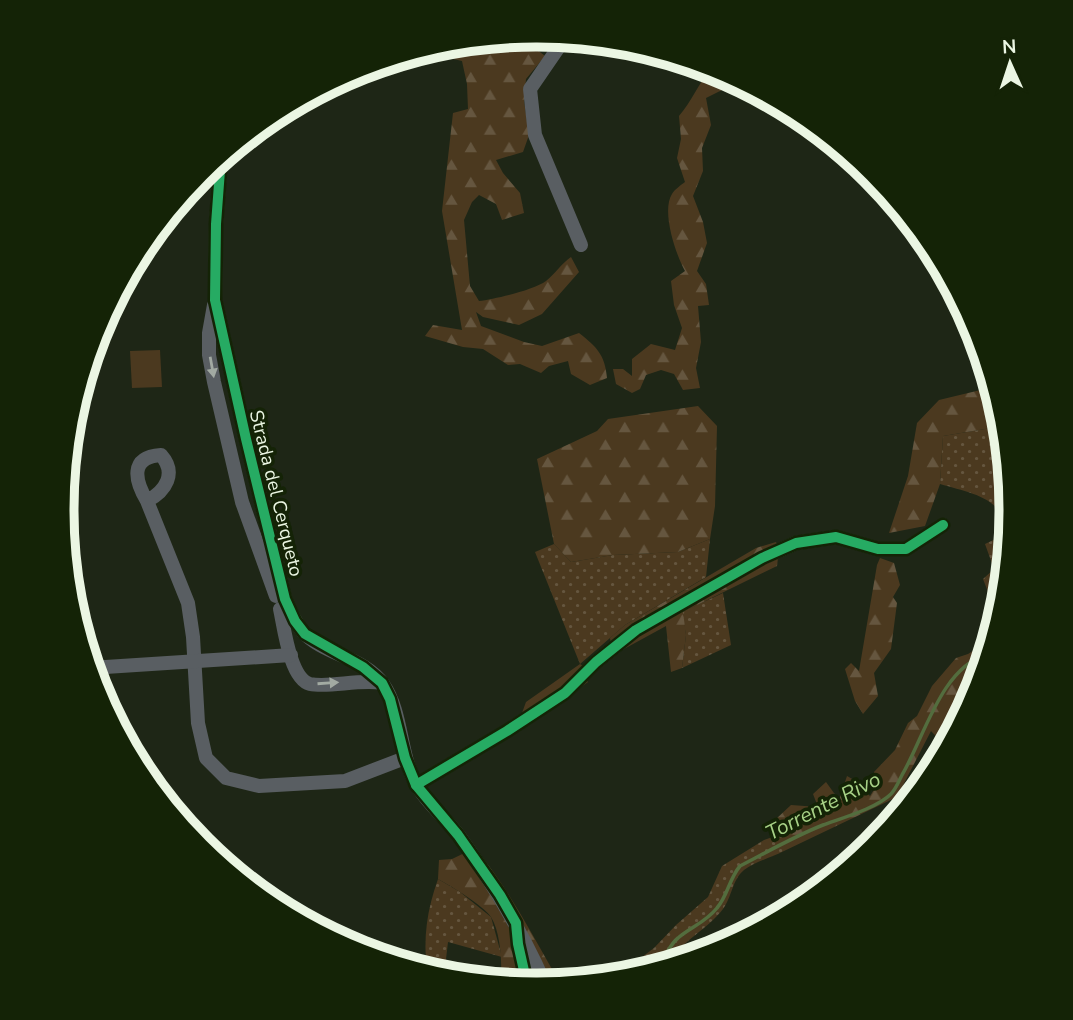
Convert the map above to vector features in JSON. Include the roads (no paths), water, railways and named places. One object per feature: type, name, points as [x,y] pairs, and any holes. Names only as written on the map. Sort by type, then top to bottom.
[{"type":"street","points":[[558,48],[530,89],[535,135],[581,245]]},
{"type":"street","name":"Strada del Cerqueto","points":[[220,173],[215,300],[209,333],[209,355],[242,502],[281,609],[285,639],[298,675],[312,684],[359,681],[382,683]]},
{"type":"street","name":"Strada del Cerqueto","points":[[215,300],[285,600],[304,634],[363,667],[382,683]]},
{"type":"street","points":[[147,501],[188,603],[195,661],[198,723],[206,758],[226,778],[260,786],[345,781],[405,758]]},
{"type":"street","points":[[416,785],[565,693],[596,662],[636,630],[762,558],[796,543],[836,537],[878,549],[906,549],[943,526]]},
{"type":"street","name":"Strada del Cerqueto","points":[[281,609],[295,621]]},
{"type":"street","points":[[101,667],[291,655]]},
{"type":"street","points":[[382,683],[390,699],[405,758],[416,785],[458,835],[500,895],[540,973]]},
{"type":"street","points":[[516,923],[524,973]]},
{"type":"waterway","name":"Torrente Rivo","points":[[666,954],[675,941],[717,908],[740,866],[813,829],[868,808],[891,794],[945,689],[957,674],[975,660]]}]
